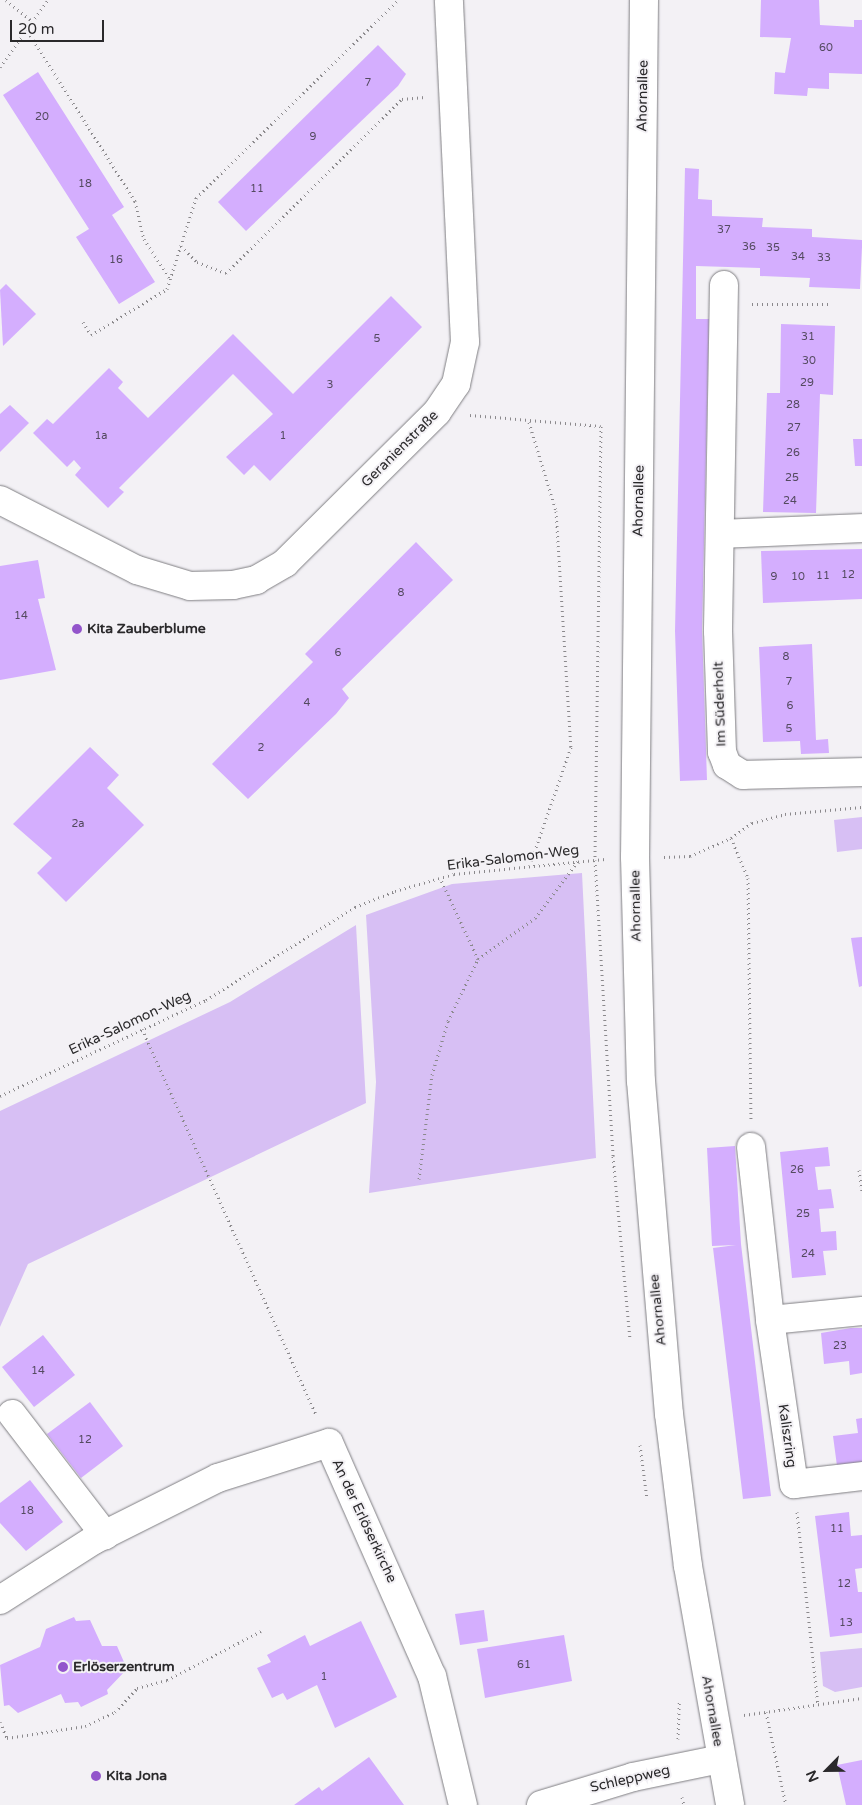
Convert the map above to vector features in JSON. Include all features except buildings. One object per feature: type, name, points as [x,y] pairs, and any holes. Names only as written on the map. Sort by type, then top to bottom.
[{"type":"street","name":"Geranienstraße","points":[[0,500],[137,570],[190,586],[233,585],[256,580],[285,563],[437,412],[456,384],[465,342],[450,94],[449,0]]},
{"type":"street","name":"Ahornallee","points":[[644,0],[635,857],[640,1081],[652,1244],[688,1566],[730,1805]]},
{"type":"street","name":"Im Süderholt","points":[[724,295],[722,534],[718,632],[722,752],[727,765],[743,775],[862,772]]},
{"type":"street","points":[[722,534],[862,528]]},
{"type":"street","name":"Kaliszring","points":[[751,1147],[770,1320],[794,1484],[862,1476]]},
{"type":"street","points":[[770,1320],[862,1311]]},
{"type":"street","points":[[12,1414],[105,1535]]},
{"type":"street","name":"An der Erlöserkirche","points":[[0,1600],[105,1535],[218,1478],[329,1443],[432,1676],[463,1805]]},
{"type":"street","name":"Schleppweg","points":[[541,1805],[633,1777],[721,1759]]},
{"type":"path","points":[[6,0],[30,20]]},
{"type":"path","points":[[0,67],[30,20],[48,0]]},
{"type":"path","points":[[82,322],[91,335],[167,289],[189,212],[204,189],[398,0]]},
{"type":"path","points":[[25,27],[135,201],[144,239],[171,279]]},
{"type":"path","points":[[181,245],[197,262],[226,272],[402,99],[450,94]]},
{"type":"path","points":[[724,295],[832,304]]},
{"type":"path","points":[[437,412],[528,422],[601,426]]},
{"type":"path","points":[[528,422],[556,511],[571,747],[530,865]]},
{"type":"path","name":"Erika-Salomon-Weg","points":[[0,1096],[246,979],[356,907],[440,878],[530,865],[635,857],[690,856],[731,838],[752,823],[785,814],[862,807]]},
{"type":"path","points":[[731,838],[748,878],[751,1147]]},
{"type":"path","points":[[419,1179],[432,1075],[448,1020],[478,959],[535,918],[578,861]]},
{"type":"path","points":[[440,878],[478,959]]},
{"type":"path","points":[[142,1029],[329,1443]]},
{"type":"path","points":[[859,1170],[862,1192]]},
{"type":"path","points":[[794,1484],[818,1704]]},
{"type":"path","points":[[0,1722],[7,1738],[85,1726],[115,1712],[137,1688],[166,1680],[260,1630]]},
{"type":"path","points":[[714,1719],[862,1698]]},
{"type":"path","points":[[766,1712],[786,1805]]},
{"type":"shaded area","points":[[862,817],[862,849],[837,852],[834,820]]},
{"type":"shaded area","points":[[582,873],[596,1158],[369,1193],[376,1082],[366,915],[452,884]]},
{"type":"shaded area","points":[[356,925],[366,1103],[28,1264],[0,1327],[0,1111],[230,1002]]},
{"type":"shaded area","points":[[862,1648],[862,1687],[835,1692],[823,1686],[820,1652]]},
{"type":"place","name":"Kita Zauberblume","points":[[77,629]]},
{"type":"place","name":"Erlöserzentrum","points":[[63,1667]]},
{"type":"place","name":"Kita Jona","points":[[96,1776]]}]
